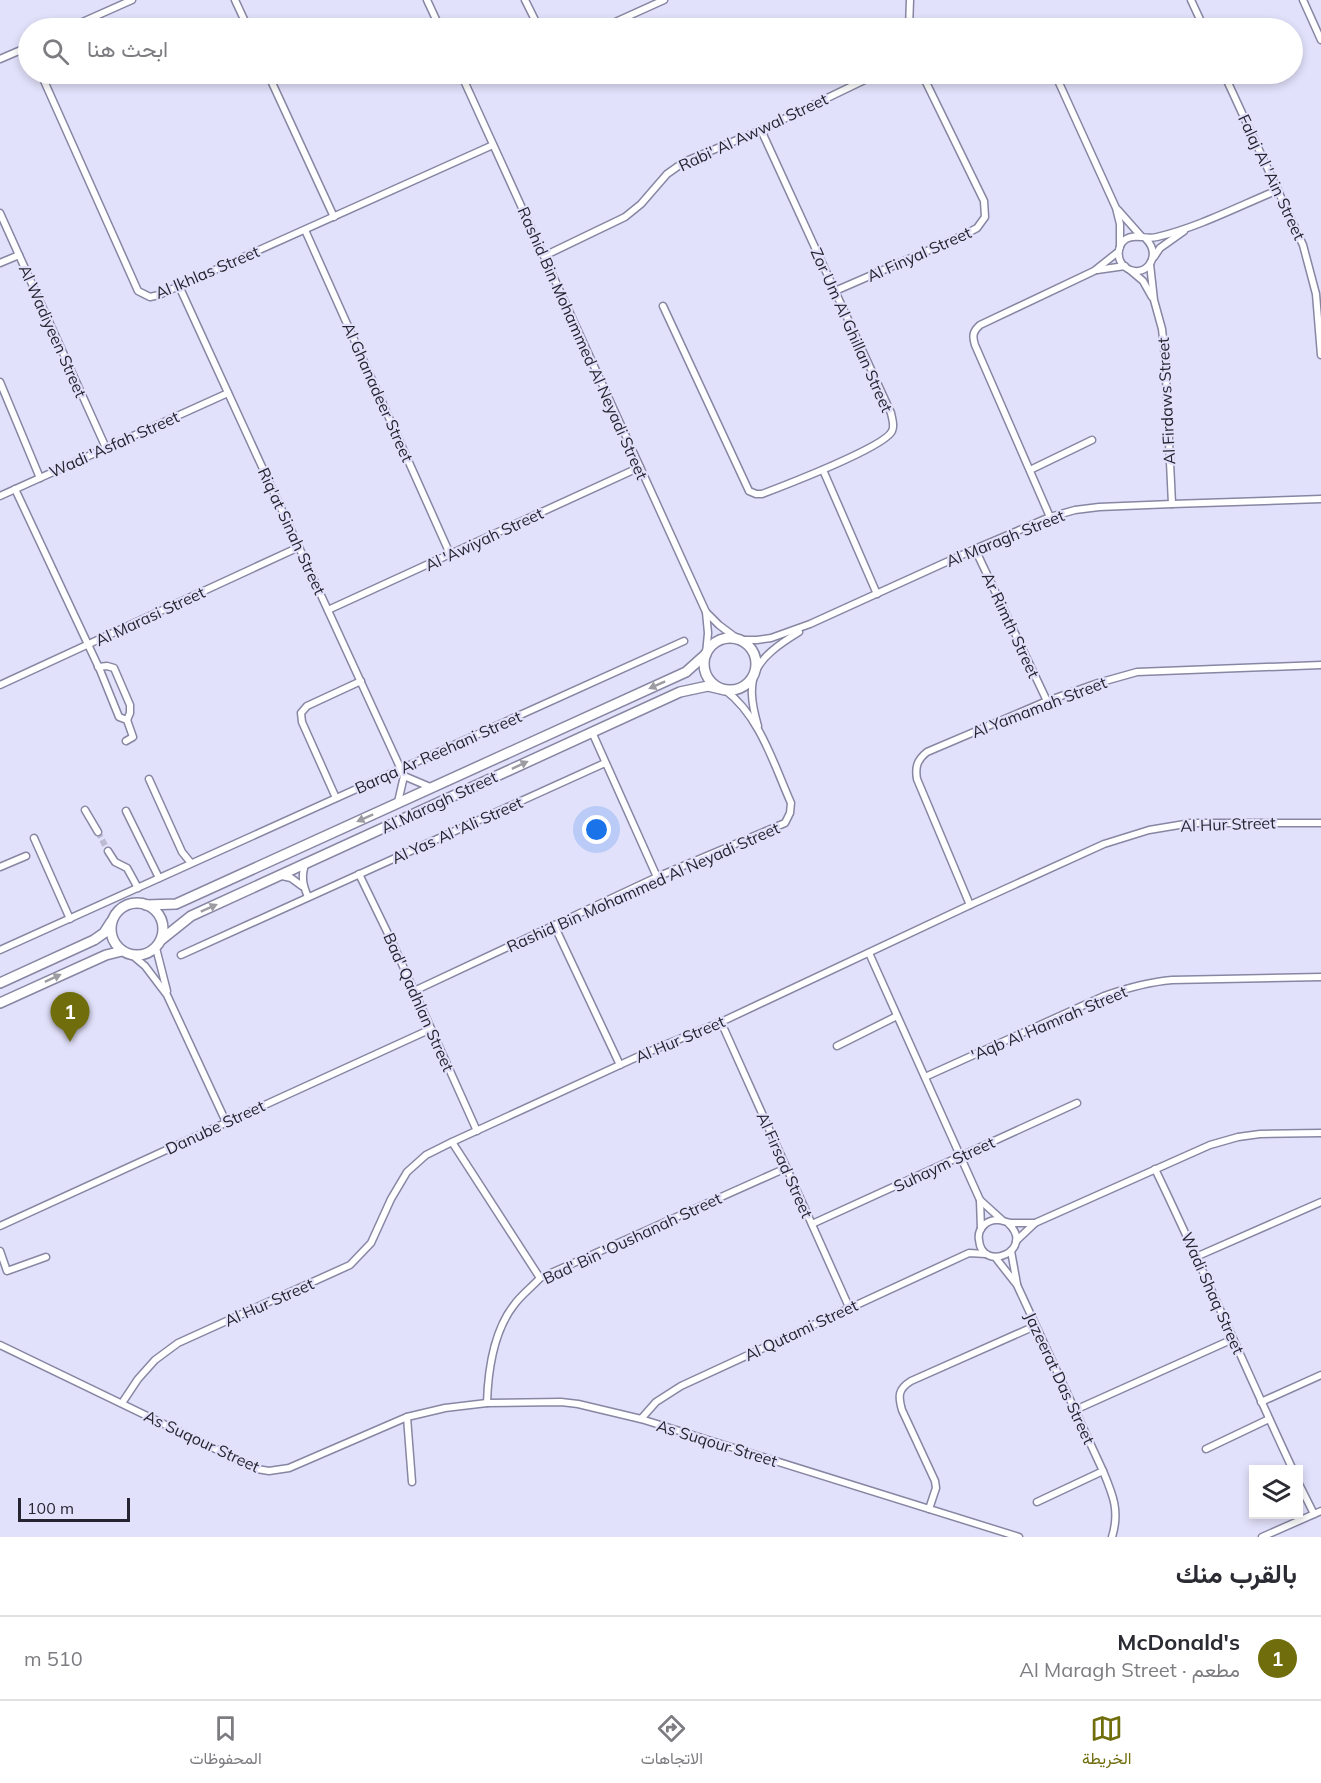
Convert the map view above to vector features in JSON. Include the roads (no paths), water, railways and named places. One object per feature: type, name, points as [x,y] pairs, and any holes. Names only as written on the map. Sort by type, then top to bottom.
[{"type":"street","points":[[92,18],[132,0]]},
{"type":"street","points":[[235,0],[243,18]]},
{"type":"street","points":[[427,0],[435,18]]},
{"type":"street","points":[[525,0],[534,18]]},
{"type":"street","points":[[624,18],[664,0]]},
{"type":"street","points":[[909,18],[910,0]]},
{"type":"street","points":[[1191,0],[1199,18]]},
{"type":"street","points":[[1303,0],[1321,40]]},
{"type":"street","points":[[0,59],[18,51]]},
{"type":"street","name":"Al Ikhlas Street","points":[[45,84],[138,291],[150,297],[159,295],[493,145]]},
{"type":"street","points":[[273,84],[334,217]]},
{"type":"street","name":"Rashid Bin Mohammed Al Neyadi Street","points":[[466,84],[706,612],[708,633],[706,654]]},
{"type":"street","name":"Rabi' Al Awwal Street","points":[[544,256],[625,217],[641,204],[667,174],[684,162],[856,84]]},
{"type":"street","name":"Al Finyal Street","points":[[835,291],[964,235],[977,228],[985,217],[984,201],[927,84]]},
{"type":"street","points":[[1060,84],[1116,207],[1120,224],[1119,258],[1127,268]]},
{"type":"street","name":"Falaj Al 'Ain Street","points":[[1229,84],[1303,245],[1318,311],[1321,355]]},
{"type":"street","name":"Zor Um Al Ghillan Street","points":[[663,306],[749,490],[756,494],[762,494],[823,470],[882,441],[892,432],[894,423],[891,412],[761,129]]},
{"type":"street","points":[[1050,517],[975,345],[974,332],[980,325],[1094,271],[1119,250],[1126,239],[1136,236],[1144,238],[1190,227],[1278,190]]},
{"type":"street","points":[[1116,207],[1153,248],[1151,262]]},
{"type":"street","name":"Al Wadiyeen Street","points":[[0,213],[106,448]]},
{"type":"street","points":[[1094,271],[1127,268],[1140,270],[1151,262],[1160,248],[1190,227]]},
{"type":"street","name":"Al Ghanadeer Street","points":[[305,230],[450,554]]},
{"type":"street","points":[[0,263],[19,255]]},
{"type":"street","name":"Al Firdaws Street","points":[[1151,262],[1154,300],[1162,329],[1165,357],[1172,504]]},
{"type":"street","name":"Al Firdaws Street","points":[[1127,268],[1143,281],[1154,300]]},
{"type":"street","name":"Riq'at Sinah Street","points":[[179,286],[404,776]]},
{"type":"street","points":[[0,382],[40,478]]},
{"type":"street","name":"Wadi 'Asfah Street","points":[[0,496],[228,393]]},
{"type":"street","points":[[1030,470],[1092,440]]},
{"type":"street","name":"Al 'Awiyah Street","points":[[328,610],[640,467]]},
{"type":"street","points":[[823,470],[877,594]]},
{"type":"street","points":[[15,489],[119,717],[127,720]]},
{"type":"street","name":"Al Maragh Street","points":[[739,640],[771,638],[810,624],[975,549],[1050,517],[1075,510],[1099,507],[1321,499]]},
{"type":"street","name":"Al Marasi Street","points":[[0,685],[299,547]]},
{"type":"street","name":"Ar Rimth Street","points":[[975,549],[1047,701]]},
{"type":"street","name":"Rashid Bin Mohammed Al Neyadi Street","points":[[706,612],[739,640]]},
{"type":"street","name":"Al Maragh Street","points":[[754,675],[771,650],[810,624]]},
{"type":"street","points":[[729,638],[739,640],[748,645],[754,654],[756,665],[754,675],[747,684],[736,690],[716,687],[705,672],[706,654],[719,640],[729,638]]},
{"type":"street","name":"Barqa Ar Reehani Street","points":[[2,949],[684,641]]},
{"type":"street","name":"Al Maragh Street","points":[[146,905],[176,904],[686,672],[706,654]]},
{"type":"street","name":"Al Yamamah Street","points":[[970,904],[917,779],[918,763],[927,752],[1047,701],[1137,672],[1321,665]]},
{"type":"street","points":[[98,667],[114,668],[130,705],[127,720],[133,737],[126,741]]},
{"type":"street","name":"Rashid Bin Mohammed Al Neyadi Street","points":[[754,675],[751,699],[761,735]]},
{"type":"street","points":[[336,798],[302,722],[301,713],[308,706],[361,681]]},
{"type":"street","name":"Al Maragh Street","points":[[159,944],[191,916],[680,692],[708,686],[725,690]]},
{"type":"street","name":"Rashid Bin Mohammed Al Neyadi Street","points":[[414,991],[657,878],[785,823],[790,813],[791,803],[761,735],[742,704],[725,690]]},
{"type":"street","points":[[592,732],[657,878]]},
{"type":"street","name":"Al Yas Al 'Ali Street","points":[[182,955],[605,763]]},
{"type":"street","points":[[398,802],[404,776],[430,787]]},
{"type":"street","points":[[149,779],[182,852],[191,863]]},
{"type":"street","points":[[85,810],[98,832]]},
{"type":"street","points":[[126,811],[159,878]]},
{"type":"street","name":"Al Hur Street","points":[[122,1403],[138,1379],[155,1360],[178,1343],[350,1265],[371,1243],[406,1172],[426,1155],[452,1142],[648,1052],[721,1022],[970,904],[1104,844],[1149,830],[1191,823],[1321,823]]},
{"type":"street","points":[[34,838],[70,919]]},
{"type":"street","points":[[108,851],[115,862],[128,868],[138,888]]},
{"type":"street","points":[[0,867],[26,856]]},
{"type":"street","points":[[305,865],[303,886],[308,897]]},
{"type":"street","name":"Bad' Qadhlan Street","points":[[359,874],[477,1131]]},
{"type":"street","points":[[282,876],[291,878],[303,886]]},
{"type":"street","points":[[0,983],[94,940],[104,933],[122,907],[138,903],[154,909],[163,923],[159,944],[168,995]]},
{"type":"street","points":[[112,920],[111,937],[122,951],[141,956],[149,953],[159,944]]},
{"type":"street","points":[[554,926],[620,1065]]},
{"type":"street","points":[[0,941],[2,949]]},
{"type":"street","points":[[0,1003],[106,955],[122,951]]},
{"type":"street","points":[[869,953],[980,1200],[981,1230],[969,1253]]},
{"type":"street","points":[[132,955],[146,966],[168,995],[226,1122]]},
{"type":"street","name":"'Aqb Al Hamrah Street","points":[[925,1077],[1104,996],[1155,981],[1321,977]]},
{"type":"street","points":[[837,1046],[897,1016]]},
{"type":"street","name":"Al Firsad Street","points":[[721,1022],[849,1307]]},
{"type":"street","name":"Danube Street","points":[[0,1226],[431,1029]]},
{"type":"street","name":"Suhaym Street","points":[[812,1224],[1077,1103]]},
{"type":"street","points":[[978,1238],[979,1244],[987,1254],[995,1257],[1007,1255],[1016,1240],[1035,1223],[1210,1145],[1260,1134],[1321,1133]]},
{"type":"street","points":[[452,1142],[540,1278]]},
{"type":"street","name":"Bad' Bin 'Oushanah Street","points":[[487,1403],[490,1364],[503,1325],[514,1305],[540,1278],[786,1168]]},
{"type":"street","name":"Wadi Shaq Street","points":[[1155,1169],[1198,1256],[1291,1465]]},
{"type":"street","points":[[980,1200],[1014,1231],[1016,1240]]},
{"type":"street","points":[[1198,1256],[1321,1202]]},
{"type":"street","points":[[981,1230],[990,1221],[1035,1223]]},
{"type":"street","points":[[0,1251],[7,1271],[46,1257]]},
{"type":"street","name":"Jazeerat Das Street","points":[[1011,1251],[1017,1285],[1114,1498],[1116,1521],[1112,1537]]},
{"type":"street","name":"Al Qutami Street","points":[[641,1419],[656,1402],[681,1386],[969,1253],[987,1254]]},
{"type":"street","name":"Jazeerat Das Street","points":[[995,1257],[1017,1285]]},
{"type":"street","points":[[929,1509],[936,1488],[935,1481],[902,1410],[898,1398],[900,1390],[911,1381],[1035,1326]]},
{"type":"street","points":[[1075,1410],[1233,1339]]},
{"type":"street","name":"As Suqour Street","points":[[0,1345],[257,1469],[269,1471],[289,1468],[407,1417],[445,1408],[487,1403],[540,1401],[578,1404],[641,1419],[1019,1537]]},
{"type":"street","points":[[1261,1402],[1321,1375]]},
{"type":"street","points":[[407,1417],[412,1482]]},
{"type":"street","points":[[1206,1449],[1269,1419]]},
{"type":"street","points":[[1037,1502],[1103,1471]]},
{"type":"street","points":[[1303,1491],[1314,1514]]},
{"type":"street","points":[[1262,1537],[1321,1511]]},
{"type":"tunnel","points":[[98,832],[108,851]]},
{"type":"place","name":"McDonald's","points":[[70,1042]]}]
